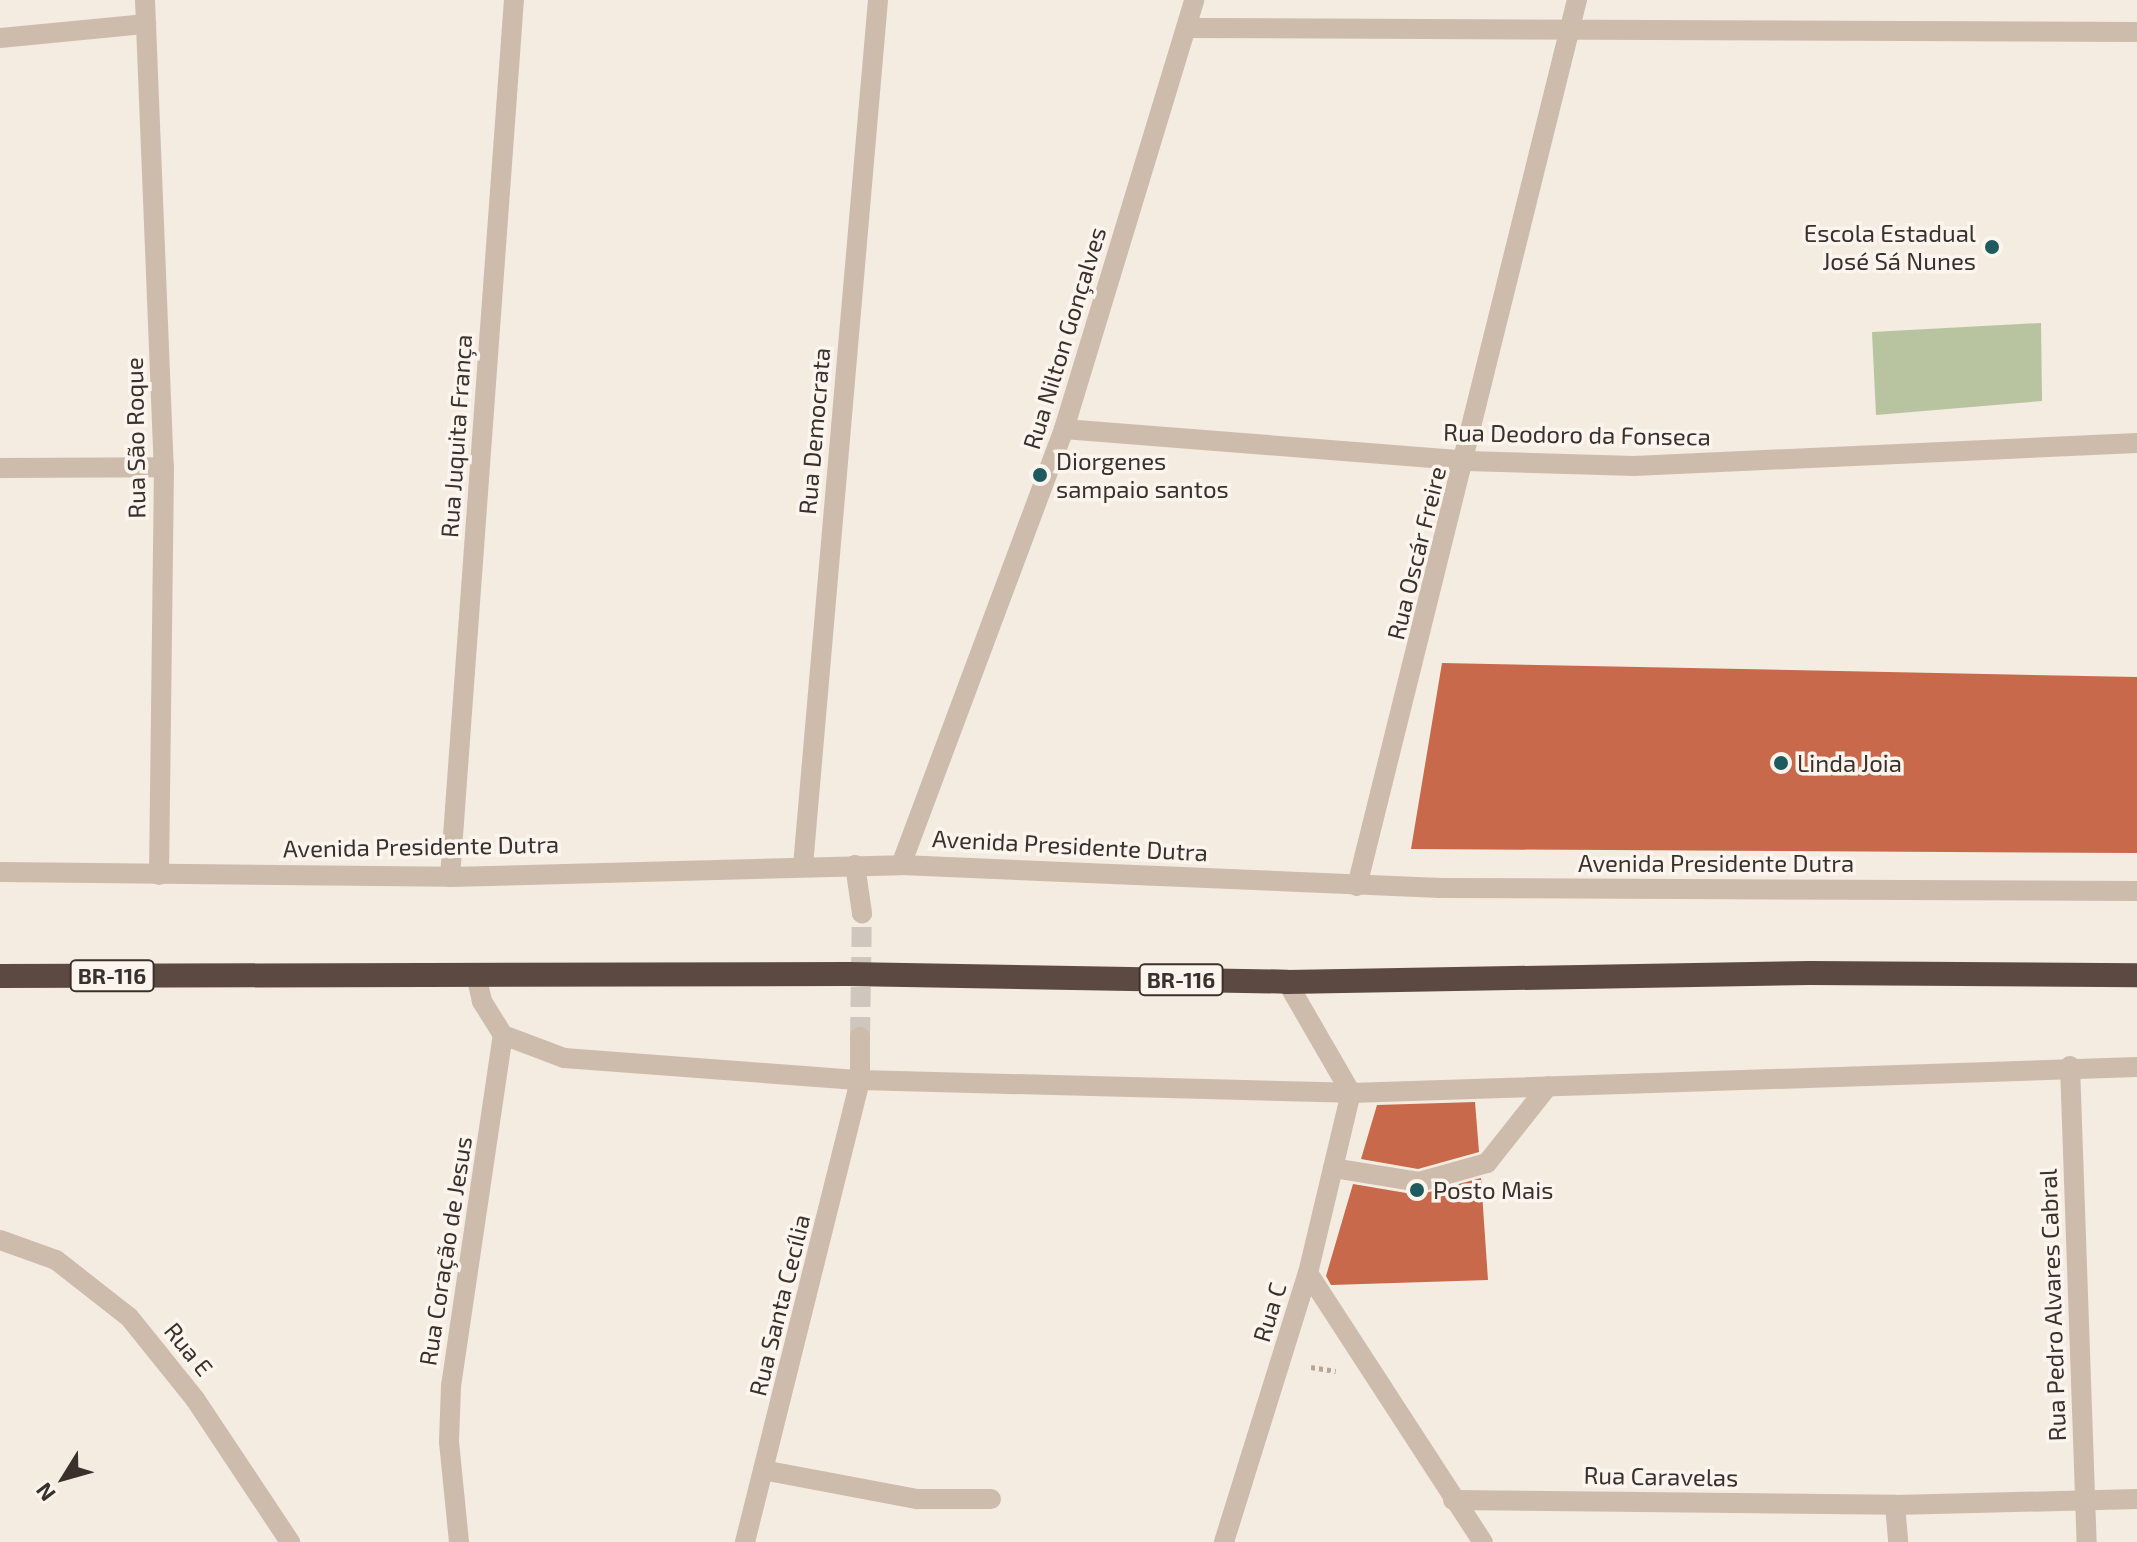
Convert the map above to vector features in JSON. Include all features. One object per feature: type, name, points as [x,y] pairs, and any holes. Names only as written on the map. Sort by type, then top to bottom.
[{"type":"highway","name":"BR-116","points":[[0,976],[476,974],[1287,982],[1810,973],[2137,975]]},
{"type":"street","name":"Rua São Roque","points":[[145,0],[164,467],[159,875]]},
{"type":"street","name":"Rua Juquita França","points":[[450,877],[514,0]]},
{"type":"street","name":"Rua Democrata","points":[[803,866],[878,0]]},
{"type":"street","name":"Rua Nilton Gonçalves","points":[[901,865],[1064,429],[1194,0]]},
{"type":"street","name":"Rua Oscár Freire","points":[[1357,886],[1467,461],[1565,33],[1577,0]]},
{"type":"street","points":[[0,38],[146,24]]},
{"type":"street","points":[[1186,28],[1565,33],[2137,32]]},
{"type":"street","name":"Rua Deodoro da Fonseca","points":[[1064,429],[1467,461],[1634,466],[2137,443]]},
{"type":"street","points":[[0,468],[164,467]]},
{"type":"street","points":[[855,865],[862,913]]},
{"type":"street","name":"Avenida Presidente Dutra","points":[[0,872],[450,877],[901,865],[1357,886],[2137,891]]},
{"type":"street","points":[[476,974],[482,1001],[503,1035],[564,1058],[860,1080],[1351,1093],[2070,1066],[2137,1067]]},
{"type":"street","points":[[1287,982],[1351,1093]]},
{"type":"street","name":"Rua Coração de Jesus","points":[[459,1542],[449,1441],[451,1386],[503,1035]]},
{"type":"street","name":"Rua Santa Cecília","points":[[745,1542],[860,1080],[860,1037]]},
{"type":"street","name":"Rua Pedro Alvares Cabral","points":[[2070,1066],[2087,1542]]},
{"type":"street","points":[[1333,1168],[1419,1182],[1487,1163],[1548,1086]]},
{"type":"street","name":"Rua C","points":[[1224,1542],[1308,1273],[1351,1093]]},
{"type":"street","name":"Rua E","points":[[0,1240],[56,1260],[129,1317],[195,1399],[290,1542]]},
{"type":"street","points":[[1308,1273],[1375,1383],[1483,1542]]},
{"type":"street","points":[[763,1470],[917,1499],[991,1499]]},
{"type":"street","name":"Rua Caravelas","points":[[1453,1500],[1895,1505],[2137,1499]]},
{"type":"street","points":[[1895,1505],[1898,1542]]},
{"type":"path","points":[[1271,1396],[1292,1371],[1318,1366],[1375,1383]]},
{"type":"green space","points":[[2041,323],[2042,401],[1876,415],[1872,332]]},
{"type":"building","name":"Linda Joia","points":[[1442,663],[2137,677],[2137,853],[1411,849]]},
{"type":"building","points":[[1475,1102],[1479,1152],[1418,1169],[1361,1159],[1377,1105]]},
{"type":"building","points":[[1481,1178],[1488,1280],[1331,1285],[1326,1276],[1353,1184],[1418,1195]]},
{"type":"tunnel","points":[[860,1037],[862,913]]},
{"type":"place","name":"Escola Estadual José Sá Nunes","points":[[1992,247]]},
{"type":"place","name":"Diorgenes sampaio santos","points":[[1040,475]]},
{"type":"place","name":"Linda Joia","points":[[1781,763]]},
{"type":"place","name":"Posto Mais","points":[[1417,1190]]}]
